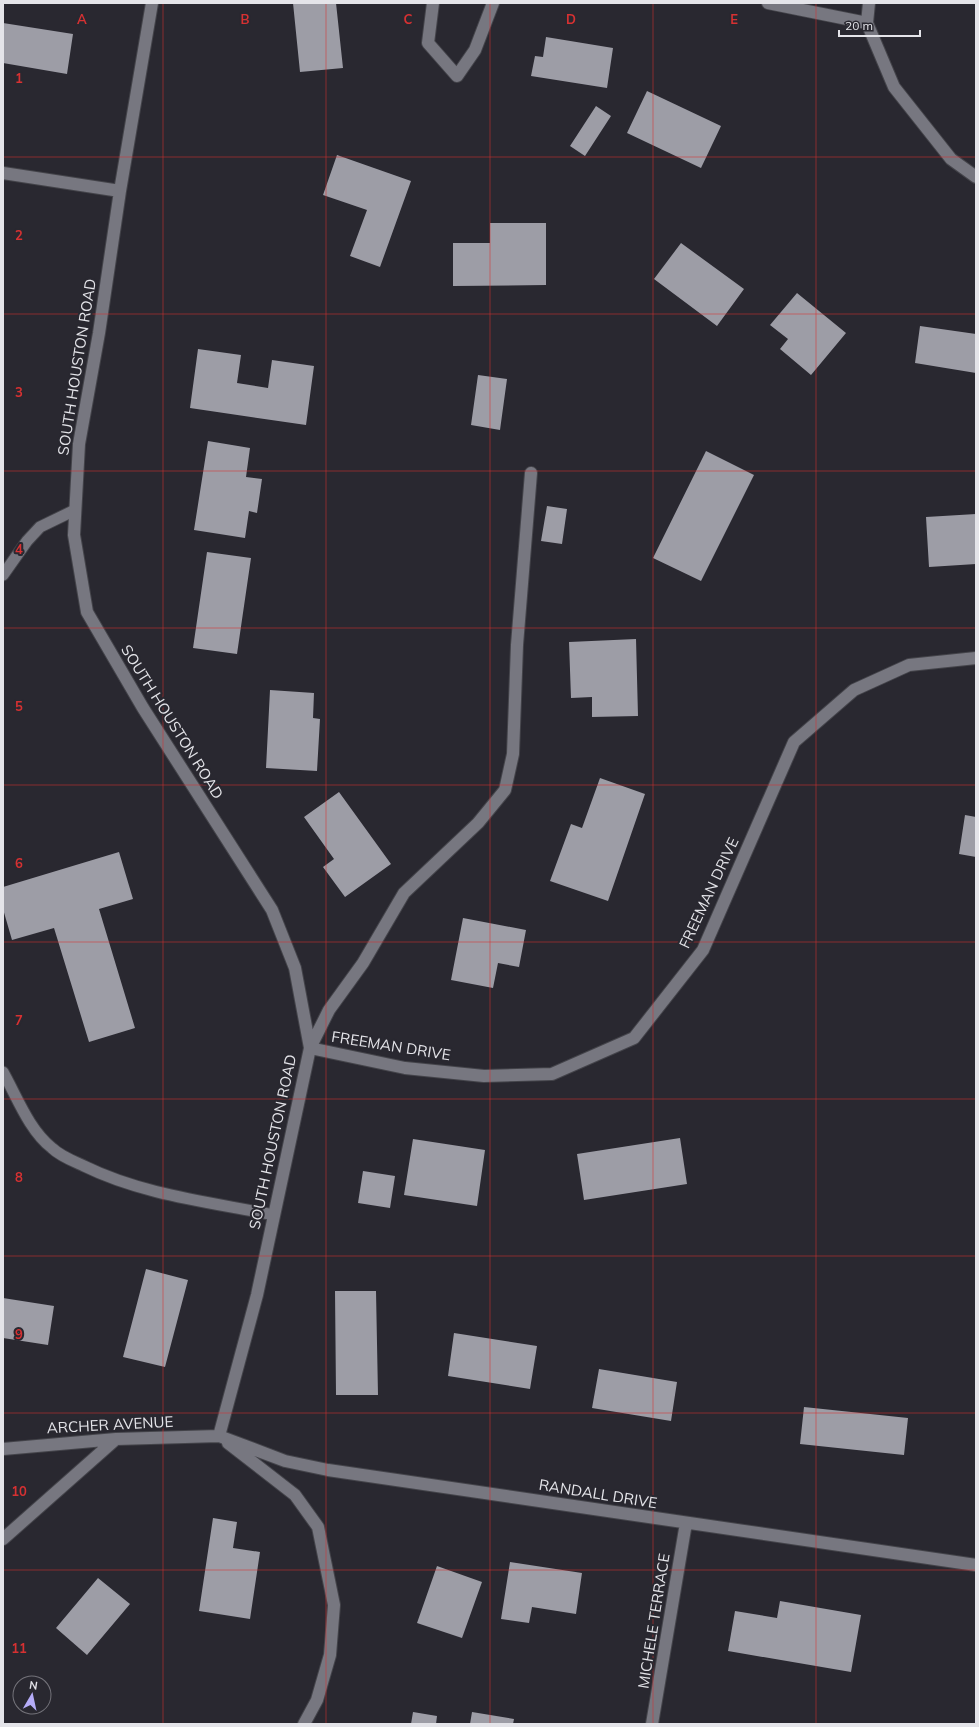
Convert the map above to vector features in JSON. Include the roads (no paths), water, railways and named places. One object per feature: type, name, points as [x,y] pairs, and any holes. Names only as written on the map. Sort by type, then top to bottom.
[{"type":"street","name":"SOUTH HOUSTON ROAD","points":[[152,3],[120,191],[99,333],[79,444],[74,534],[87,612],[143,708],[272,910],[295,968],[310,1048],[257,1295],[219,1436]]},
{"type":"street","points":[[433,3],[428,43],[457,76],[475,50],[493,3]]},
{"type":"street","points":[[768,3],[867,23]]},
{"type":"street","points":[[869,3],[867,23],[894,87],[951,159],[976,177]]},
{"type":"street","points":[[3,173],[120,191]]},
{"type":"street","points":[[310,1048],[329,1010],[363,963],[404,893],[478,823],[505,790],[513,754],[517,645],[531,473]]},
{"type":"street","name":"FREEMAN DRIVE","points":[[310,1048],[405,1068],[484,1076],[552,1074],[634,1038],[703,950],[794,742],[854,690],[909,664],[976,658]]},
{"type":"street","points":[[219,1436],[295,1495],[318,1527],[334,1605],[330,1655],[317,1700],[304,1724]]},
{"type":"street","name":"ARCHER AVENUE","points":[[3,1449],[116,1439],[219,1436]]},
{"type":"street","name":"RANDALL DRIVE","points":[[219,1436],[285,1461],[328,1470],[976,1566]]},
{"type":"street","points":[[3,1539],[116,1439]]},
{"type":"street","name":"MICHELE TERRACE","points":[[652,1724],[686,1523]]},
{"type":"lane","points":[[3,575],[27,541],[40,527],[76,510]]},
{"type":"lane","points":[[3,1072],[37,1132],[52,1149],[77,1163],[119,1182],[149,1190],[274,1215]]}]
